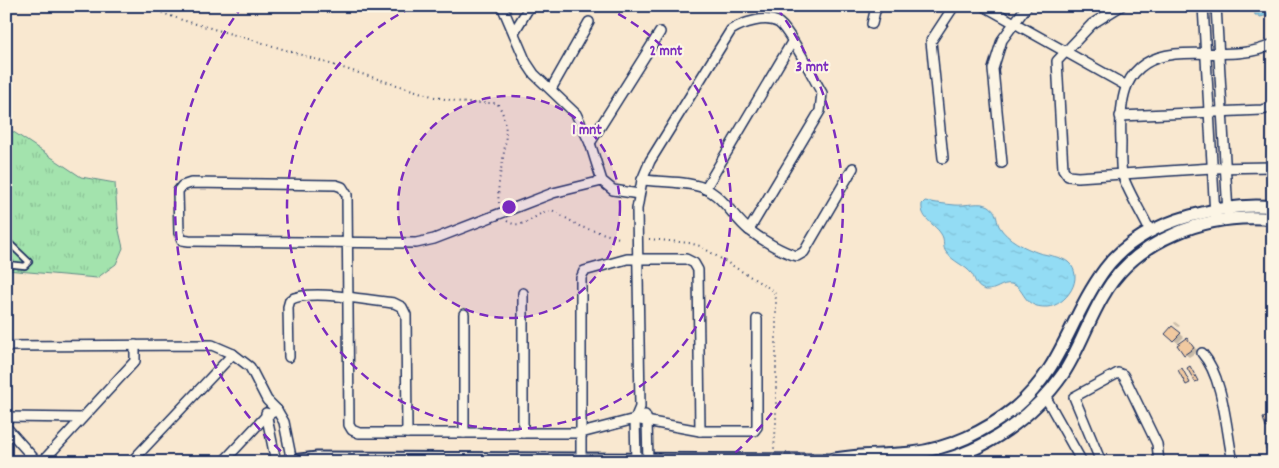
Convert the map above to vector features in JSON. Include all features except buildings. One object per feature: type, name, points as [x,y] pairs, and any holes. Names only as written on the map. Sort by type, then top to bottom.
[{"type":"street","points":[[502,6],[526,62],[534,74],[576,114],[590,143],[602,181],[613,190],[639,194]]},
{"type":"street","points":[[514,32],[530,6]]},
{"type":"street","points":[[872,24],[875,11],[879,6]]},
{"type":"street","points":[[943,158],[931,41],[954,6]]},
{"type":"street","points":[[984,6],[1125,85]]},
{"type":"street","points":[[1002,163],[993,69],[1002,40],[1026,6]]},
{"type":"street","points":[[1121,6],[1092,24],[1058,61],[1063,169],[1068,176],[1078,177],[1226,167],[1273,167]]},
{"type":"street","points":[[1203,6],[1215,223]]},
{"type":"street","points":[[1216,6],[1228,221]]},
{"type":"street","points":[[642,460],[635,419],[640,407],[638,259],[639,194],[642,180],[650,161],[731,30],[742,23],[768,20],[778,23],[792,42],[822,93],[822,102],[820,111],[750,230]]},
{"type":"street","points":[[551,89],[589,22]]},
{"type":"street","points":[[590,143],[660,32]]},
{"type":"street","points":[[705,189],[792,42]]},
{"type":"street","points":[[1150,231],[1122,173],[1120,116],[1125,85],[1139,68],[1159,58],[1174,54],[1250,51],[1273,44]]},
{"type":"street","points":[[1120,116],[1262,110],[1273,107]]},
{"type":"street","points":[[642,180],[691,185],[705,189],[716,196],[750,230],[790,254],[797,256],[804,252],[854,168]]},
{"type":"street","points":[[602,181],[553,193],[434,239],[416,243],[347,242],[182,240],[179,233],[178,191],[182,186],[190,183],[336,185],[342,187],[347,195],[347,242],[346,298],[349,425],[352,430],[359,433],[581,433],[635,419],[700,431],[754,432],[758,427],[757,319]]},
{"type":"street","points":[[6,346],[212,345],[233,354],[250,367],[267,400],[277,410],[284,422],[289,461],[317,458],[831,461],[849,456],[913,453],[940,448],[989,426],[1015,408],[1036,388],[1052,366],[1092,290],[1106,268],[1123,250],[1150,231],[1173,221],[1214,211],[1273,207]]},
{"type":"street","points":[[934,462],[970,450],[996,437],[1023,417],[1045,396],[1063,373],[1102,296],[1131,259],[1151,245],[1177,233],[1228,221],[1273,219]]},
{"type":"street","points":[[581,459],[581,278],[584,271],[627,259],[686,259],[694,263],[698,270],[700,431]]},
{"type":"street","points":[[522,293],[523,433]]},
{"type":"street","points":[[289,357],[288,306],[290,300],[297,296],[334,295],[394,303],[402,307],[406,315],[407,433]]},
{"type":"street","points":[[464,314],[464,433]]},
{"type":"street","points":[[42,462],[135,361],[135,345]]},
{"type":"street","points":[[1202,353],[1210,362],[1216,380],[1233,462]]},
{"type":"street","points":[[132,462],[233,354]]},
{"type":"street","points":[[1101,462],[1074,397],[1118,373],[1123,375],[1127,382],[1155,438],[1159,462]]},
{"type":"street","points":[[1036,388],[1045,396],[1082,462]]},
{"type":"street","points":[[267,400],[266,416],[276,462]]},
{"type":"street","points":[[640,407],[647,420],[642,460]]},
{"type":"street","points":[[223,462],[266,416],[277,410]]},
{"type":"street","points":[[6,417],[82,418]]},
{"type":"street","points":[[6,426],[37,462]]},
{"type":"lane","points":[[6,240],[30,262],[25,266],[6,264]]},
{"type":"path","points":[[143,6],[182,20],[270,45],[435,97],[466,103],[497,104],[501,109],[506,138],[498,193],[499,203]]},
{"type":"path","points":[[506,219],[515,225],[524,224],[546,211],[552,210],[581,227],[619,238]]},
{"type":"green space","points":[[6,127],[81,177],[115,183],[118,226],[123,248],[116,264],[97,278],[6,270]]},
{"type":"water","points":[[1254,6],[1273,6],[1273,14],[1260,17],[1255,15]]},
{"type":"water","points":[[925,201],[955,205],[977,204],[989,206],[995,213],[1002,231],[1011,239],[1034,251],[1058,257],[1068,262],[1073,268],[1075,275],[1071,290],[1061,302],[1047,307],[1028,301],[1016,286],[1011,284],[1005,284],[990,290],[980,288],[972,274],[946,252],[941,233],[924,215],[922,204]]}]
